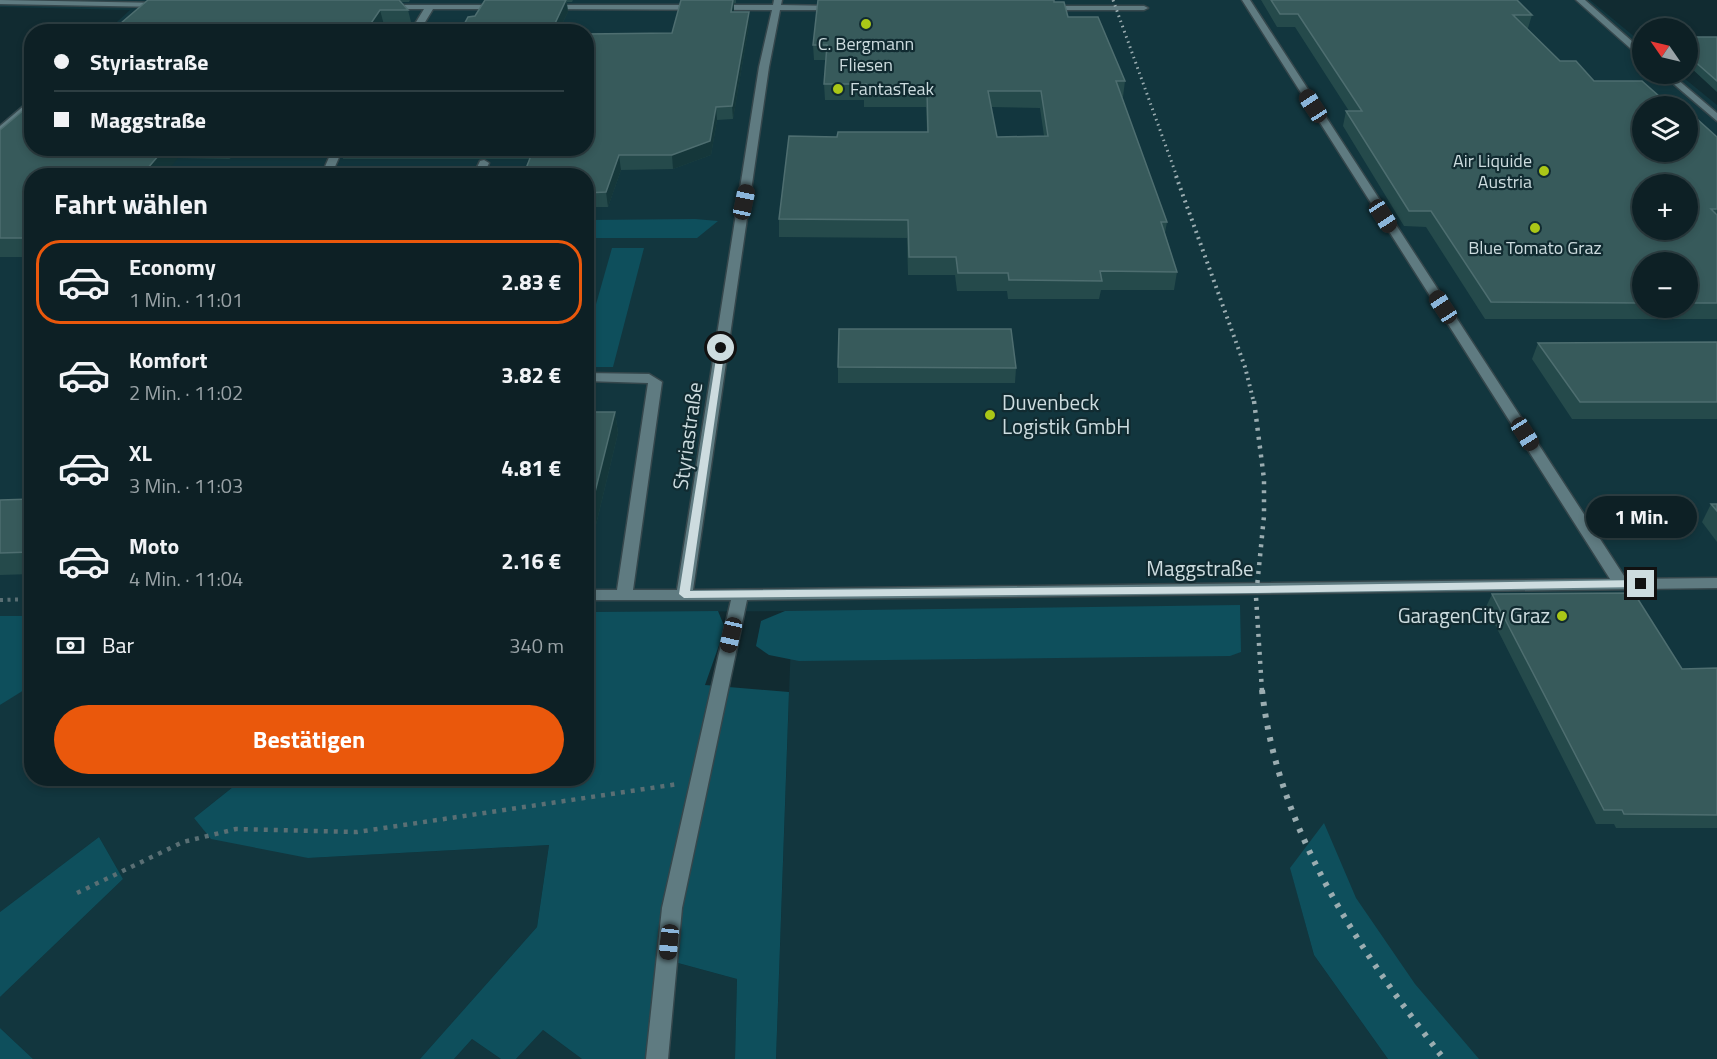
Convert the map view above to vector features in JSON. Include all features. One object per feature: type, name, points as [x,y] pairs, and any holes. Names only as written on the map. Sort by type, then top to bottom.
[{"type":"street","points":[[1246,0],[1621,584]]},
{"type":"street","points":[[1581,0],[1632,45]]},
{"type":"street","points":[[0,2],[173,5]]},
{"type":"street","points":[[133,15],[148,3]]},
{"type":"street","points":[[537,7],[778,4],[845,8]]},
{"type":"street","name":"Styriastraße","points":[[684,594],[764,67],[778,4]]},
{"type":"street","points":[[373,6],[513,7]]},
{"type":"street","points":[[419,24],[430,7]]},
{"type":"street","points":[[1036,8],[1144,8]]},
{"type":"street","points":[[1678,84],[1717,118]]},
{"type":"street","points":[[0,131],[24,109]]},
{"type":"street","points":[[18,114],[24,114]]},
{"type":"street","points":[[482,168],[484,163]]},
{"type":"street","points":[[594,377],[649,378],[655,382],[624,594]]},
{"type":"street","name":"Maggstraße","points":[[594,595],[1717,583]]},
{"type":"street","points":[[657,1059],[672,908],[740,595]]},
{"type":"path","points":[[0,600],[24,599]]},
{"type":"path","points":[[77,893],[183,842],[236,829],[357,832],[699,781]]},
{"type":"shaded area","points":[[0,0],[1590,0],[1632,35],[1632,84],[1691,84],[1717,105],[1717,1059],[1424,1059],[1291,870],[1314,955],[1388,1059],[776,1059],[792,611],[594,612],[594,168],[24,168],[24,616],[0,616],[0,124],[24,103],[24,156],[594,156],[594,24],[115,24],[130,10],[0,7]]},
{"type":"shaded area","points":[[695,219],[718,221],[697,238],[594,238],[594,220]]},
{"type":"shaded area","points":[[612,248],[644,248],[613,367],[594,367],[594,311]]},
{"type":"shaded area","points":[[1240,605],[1241,652],[1230,656],[799,661],[769,655],[756,646],[761,621],[785,611]]},
{"type":"shaded area","points":[[718,611],[725,628],[705,685],[789,692],[776,1059],[735,1059],[737,979],[667,960],[657,1059],[582,1059],[543,1030],[516,1059],[501,1059],[472,1039],[454,1059],[420,1059],[537,927],[549,845],[308,858],[211,839],[194,818],[234,786],[594,786],[594,612]]},
{"type":"shaded area","points":[[0,616],[24,616],[24,690],[0,705]]},
{"type":"shaded area","points":[[24,688],[24,786],[234,786],[194,818],[308,858],[549,845],[537,927],[420,1059],[33,1059],[0,1028],[0,997],[123,879],[99,837],[0,912],[0,705]]},
{"type":"shaded area","points":[[1324,823],[1356,898],[1415,984],[1479,1059],[1388,1059],[1314,955],[1290,868]]},
{"type":"shaded area","points":[[99,837],[123,879],[0,997],[0,912]]},
{"type":"shaded area","points":[[667,960],[737,979],[735,1059],[657,1059]]},
{"type":"shaded area","points":[[0,1028],[33,1059],[0,1059]]},
{"type":"shaded area","points":[[543,1030],[582,1059],[516,1059]]},
{"type":"shaded area","points":[[472,1039],[501,1059],[454,1059]]},
{"type":"building","points":[[148,0],[399,0],[408,10],[380,10],[370,24],[120,24]]},
{"type":"building","points":[[485,0],[566,0],[555,24],[464,24],[468,17],[475,16]]},
{"type":"building","points":[[681,0],[733,0],[731,12],[749,12],[732,106],[716,107],[710,141],[672,155],[619,155],[606,192],[594,193],[594,168],[526,168],[531,156],[594,156],[594,34],[672,33]]},
{"type":"building","points":[[818,0],[1054,0],[1054,2],[1064,2],[1068,17],[1098,17],[1125,81],[1116,81],[1167,222],[1161,222],[1177,272],[1100,271],[1102,281],[1009,280],[1008,273],[958,273],[956,257],[909,257],[908,220],[779,219],[789,136],[837,137],[838,132],[928,132],[927,91],[864,91],[866,84],[824,84],[827,45],[813,45]],"holes":[[[988,91],[1041,91],[1048,136],[997,137]]]},
{"type":"building","name":"Air Liquide Austria","points":[[1271,0],[1517,0],[1532,15],[1513,15],[1560,61],[1576,61],[1594,81],[1632,81],[1632,84],[1645,84],[1659,96],[1632,96],[1632,162],[1698,162],[1698,120],[1717,137],[1717,209],[1711,209],[1717,215],[1717,303],[1698,303],[1698,252],[1632,252],[1632,303],[1491,302],[1431,211],[1409,211],[1346,111],[1362,111],[1298,14],[1280,14]]},
{"type":"building","points":[[1698,37],[1717,37],[1717,81],[1698,64]]},
{"type":"building","points":[[24,110],[24,156],[158,156],[148,168],[24,168],[24,238],[0,238],[0,130]]},
{"type":"building","points":[[839,329],[1011,329],[1016,368],[838,367]]},
{"type":"building","points":[[1717,342],[1717,402],[1580,402],[1538,343]]},
{"type":"building","points":[[594,412],[615,412],[594,496]]},
{"type":"building","points":[[24,499],[24,552],[0,553],[0,500]]},
{"type":"building","points":[[1634,593],[1682,669],[1717,668],[1717,815],[1624,814],[1622,810],[1604,810],[1492,594]]},
{"type":"railway","points":[[1113,0],[1177,177]]},
{"type":"railway","points":[[1176,176],[1245,367],[1254,403]]},
{"type":"railway","points":[[1254,401],[1264,479],[1264,516],[1256,597],[1262,691]]},
{"type":"railway","points":[[1262,690],[1271,741],[1285,791],[1304,840],[1353,932],[1382,976],[1444,1059]]},
{"type":"place","name":"C. Bergmann Fliesen","points":[[866,24]]},
{"type":"place","name":"FantasTeak","points":[[838,89]]},
{"type":"place","name":"Air Liquide Austria","points":[[1544,171]]},
{"type":"place","name":"Blue Tomato Graz","points":[[1535,228]]},
{"type":"place","name":"Duvenbeck Logistik GmbH","points":[[990,415]]},
{"type":"place","name":"GaragenCity Graz","points":[[1562,616]]},
{"type":"route","points":[[721,348],[684,594],[1256,590],[1641,584]]}]
